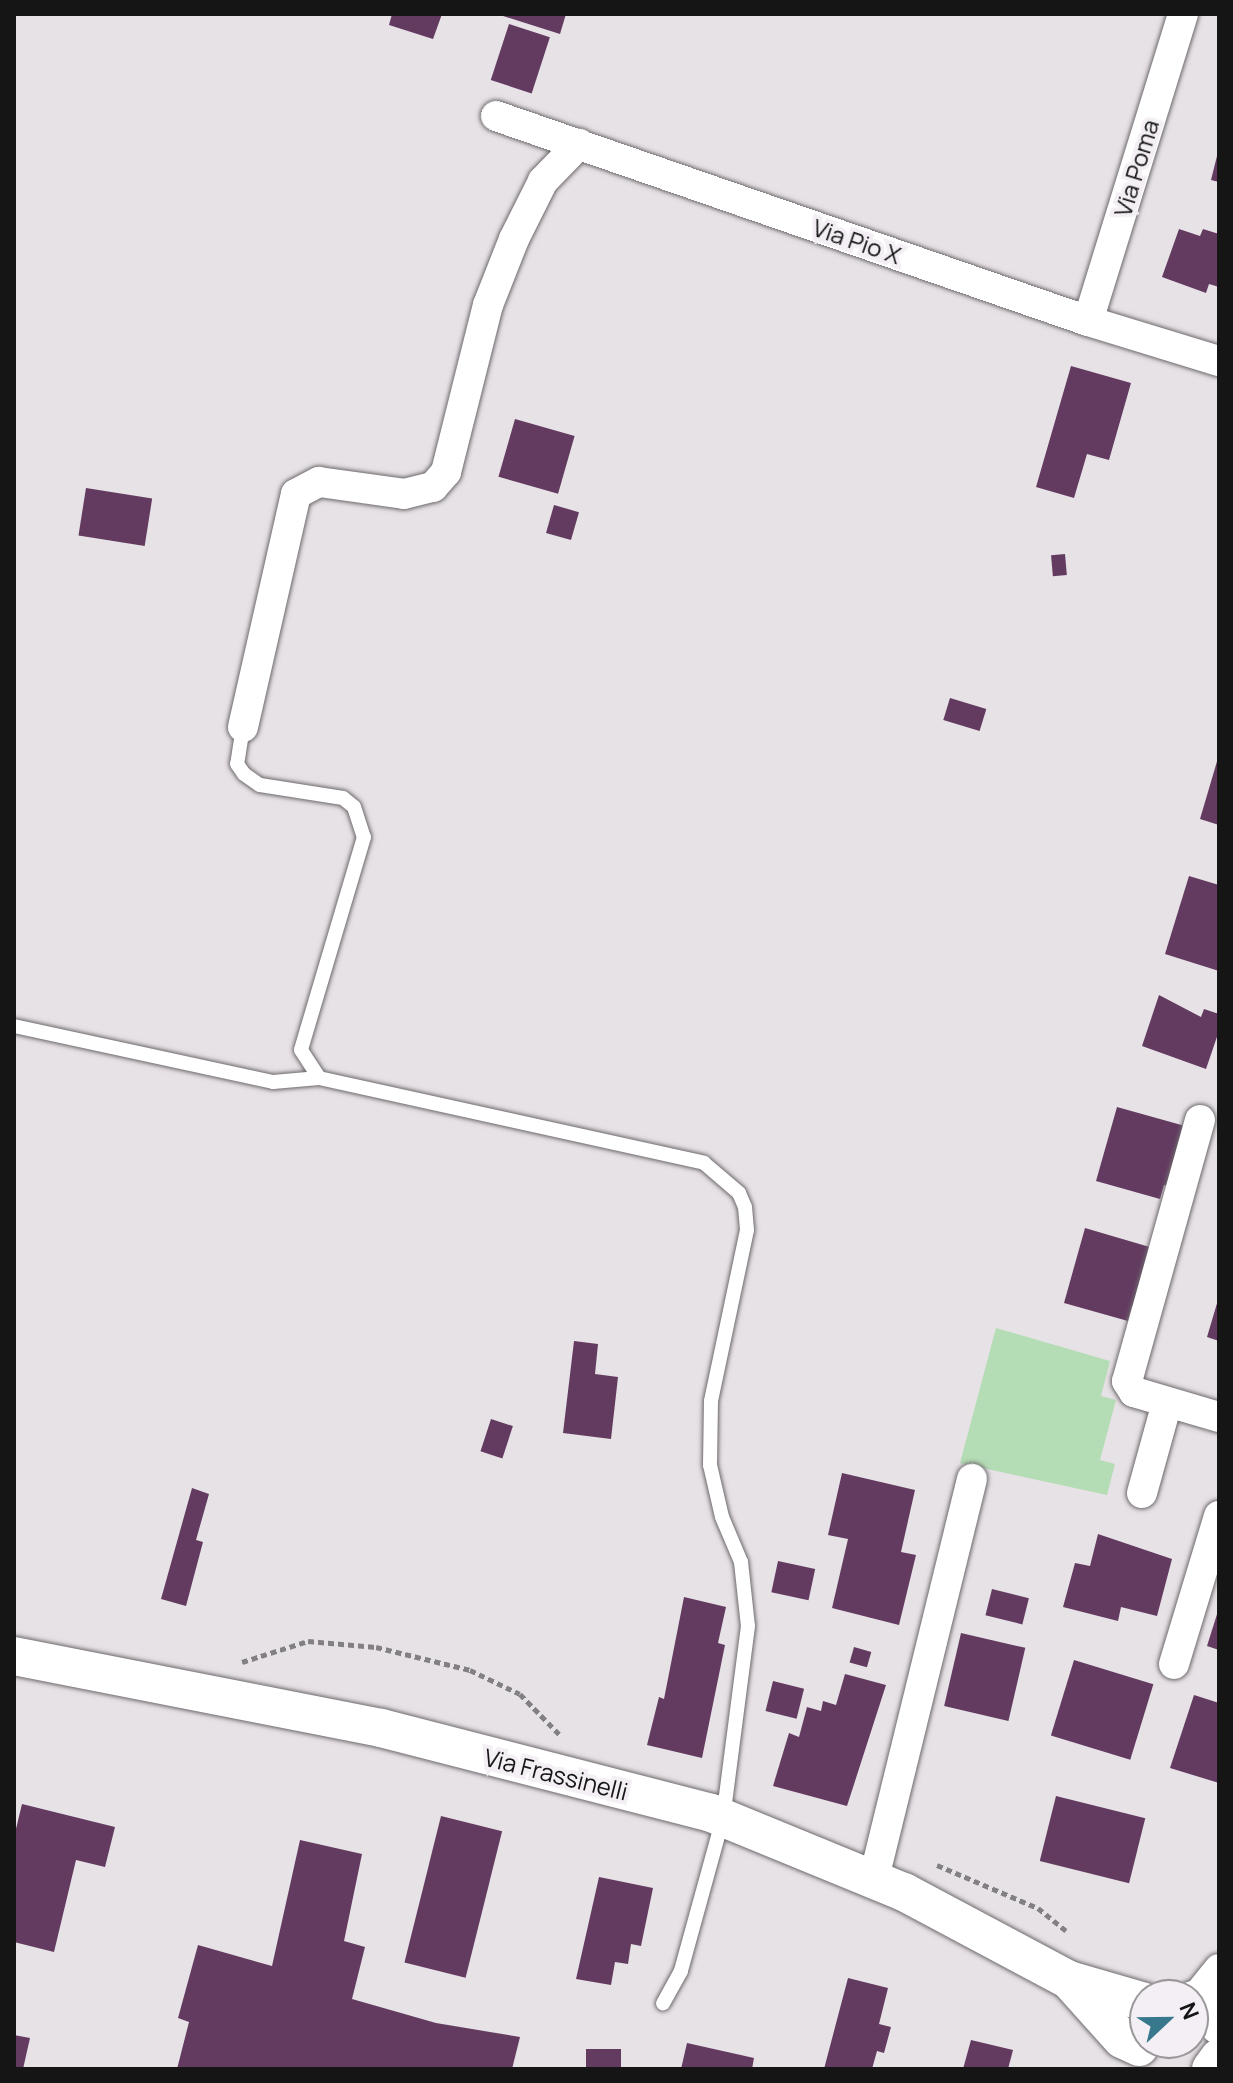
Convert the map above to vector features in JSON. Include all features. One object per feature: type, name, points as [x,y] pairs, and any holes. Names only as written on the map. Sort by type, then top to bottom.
[{"type":"street","name":"Via Poma","points":[[1088,321],[1183,14]]},
{"type":"street","name":"Via Pio X","points":[[496,116],[1088,321],[1219,361]]},
{"type":"street","points":[[243,727],[296,494],[319,482],[404,494],[433,487],[446,472],[488,305],[509,252],[543,181],[579,144]]},
{"type":"street","points":[[1200,1120],[1127,1381],[1134,1392],[1219,1417]]},
{"type":"street","points":[[1142,1493],[1167,1403]]},
{"type":"street","points":[[874,1878],[972,1479]]},
{"type":"street","points":[[1174,1664],[1219,1516]]},
{"type":"street","name":"Via Frassinelli","points":[[15,1661],[381,1728],[723,1818],[874,1878],[1069,1980],[1129,1997]]},
{"type":"street","name":"Via Frassinelli","points":[[1069,1980],[1122,2039],[1129,2041]]},
{"type":"lane","points":[[243,727],[237,764],[244,774],[260,785],[343,798],[354,807],[364,837],[301,1050],[319,1078]]},
{"type":"lane","points":[[14,1026],[273,1082],[319,1078],[704,1163],[739,1193],[747,1230],[711,1417],[710,1465],[722,1517],[741,1562],[748,1626],[723,1818],[681,1971],[663,2003]]},
{"type":"green space","points":[[996,1328],[1110,1361],[1101,1396],[1116,1400],[1100,1460],[1115,1464],[1107,1495],[960,1463]]},
{"type":"building","points":[[392,14],[442,14],[433,39],[389,25]]},
{"type":"building","points":[[497,14],[566,14],[560,34]]},
{"type":"building","points":[[509,24],[550,37],[532,93],[491,80]]},
{"type":"building","points":[[1219,152],[1219,182],[1211,180]]},
{"type":"building","points":[[1179,229],[1200,236],[1203,229],[1219,234],[1219,287],[1209,284],[1206,293],[1162,277]]},
{"type":"building","points":[[1071,366],[1131,383],[1109,460],[1087,454],[1074,498],[1036,487]]},
{"type":"building","points":[[515,419],[575,436],[558,494],[498,477]]},
{"type":"building","points":[[86,488],[152,498],[145,546],[78,535]]},
{"type":"building","points":[[554,505],[579,512],[571,540],[546,533]]},
{"type":"building","points":[[1065,554],[1067,575],[1053,576],[1051,555]]},
{"type":"building","points":[[950,698],[986,709],[980,731],[943,720]]},
{"type":"building","points":[[1219,758],[1219,825],[1200,819]]},
{"type":"building","points":[[1189,876],[1219,885],[1219,971],[1165,954]]},
{"type":"building","points":[[1159,995],[1201,1017],[1204,1009],[1219,1014],[1219,1031],[1206,1069],[1142,1046]]},
{"type":"building","points":[[1117,1107],[1185,1126],[1173,1187],[1164,1185],[1160,1199],[1096,1181]]},
{"type":"building","points":[[1085,1228],[1153,1248],[1141,1308],[1132,1306],[1128,1321],[1064,1303]]},
{"type":"building","points":[[1219,1301],[1219,1341],[1207,1337]]},
{"type":"building","points":[[574,1341],[598,1344],[595,1374],[618,1377],[611,1439],[563,1433]]},
{"type":"building","points":[[491,1419],[513,1426],[502,1458],[480,1451]]},
{"type":"building","points":[[842,1473],[915,1490],[901,1552],[916,1555],[899,1625],[832,1608],[848,1539],[828,1535]]},
{"type":"building","points":[[192,1488],[209,1494],[196,1540],[203,1542],[186,1606],[161,1599]]},
{"type":"building","points":[[1098,1534],[1172,1559],[1157,1616],[1121,1607],[1118,1621],[1063,1607],[1075,1563],[1090,1566]]},
{"type":"building","points":[[778,1561],[815,1569],[809,1600],[771,1592]]},
{"type":"building","points":[[992,1589],[1029,1598],[1022,1624],[985,1615]]},
{"type":"building","points":[[684,1597],[726,1607],[718,1643],[725,1645],[702,1758],[647,1745],[659,1697],[664,1699]]},
{"type":"building","points":[[1219,1611],[1219,1650],[1207,1646]]},
{"type":"building","points":[[961,1633],[1025,1648],[1008,1721],[944,1706]]},
{"type":"building","points":[[854,1647],[871,1652],[867,1667],[850,1662]]},
{"type":"building","points":[[1074,1660],[1153,1684],[1130,1760],[1051,1736]]},
{"type":"building","points":[[845,1674],[886,1685],[847,1806],[773,1786],[789,1733],[799,1737],[807,1707],[821,1711],[823,1701],[836,1705]]},
{"type":"building","points":[[773,1681],[804,1689],[797,1719],[766,1711]]},
{"type":"building","points":[[1194,1695],[1219,1703],[1219,1783],[1170,1768]]},
{"type":"building","points":[[1056,1796],[1145,1818],[1129,1883],[1040,1861]]},
{"type":"building","points":[[22,1804],[115,1827],[105,1867],[76,1860],[54,1952],[14,1942],[14,1837]]},
{"type":"building","points":[[441,1816],[502,1831],[466,1978],[404,1963]]},
{"type":"building","points":[[300,1840],[362,1854],[344,1941],[365,1947],[352,1999],[436,2023],[520,2037],[512,2069],[177,2069],[189,2022],[178,2018],[198,1945],[272,1966]]},
{"type":"building","points":[[599,1877],[653,1888],[641,1946],[631,1944],[628,1964],[615,1962],[611,1985],[576,1979]]},
{"type":"building","points":[[848,1978],[888,1988],[879,2024],[891,2027],[884,2053],[877,2051],[872,2069],[824,2069]]},
{"type":"building","points":[[14,2035],[30,2038],[23,2069],[14,2069]]},
{"type":"building","points":[[971,2040],[1013,2050],[1008,2069],[963,2069]]},
{"type":"building","points":[[687,2043],[754,2058],[752,2069],[681,2069]]},
{"type":"building","points":[[586,2049],[621,2049],[621,2069],[586,2069]]}]
